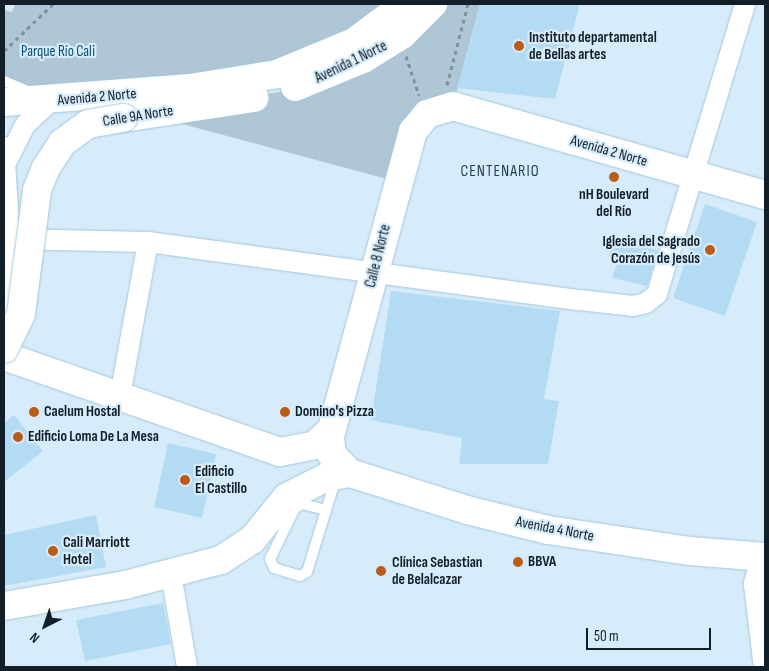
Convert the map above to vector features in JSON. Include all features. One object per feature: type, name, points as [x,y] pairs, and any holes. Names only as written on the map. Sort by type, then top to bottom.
[{"type":"main road","points":[[190,88],[277,74],[323,57],[383,24],[405,4]]},
{"type":"main road","name":"Avenida 1 Norte","points":[[286,91],[363,59],[402,35],[433,4]]},
{"type":"main road","points":[[190,88],[286,91]]},
{"type":"main road","name":"Avenida 2 Norte","points":[[4,102],[52,101],[190,88]]},
{"type":"main road","name":"Calle 9A Norte","points":[[7,346],[21,314],[37,190],[46,168],[62,143],[88,124],[286,91]]},
{"type":"main road","name":"Avenida 2 Norte","points":[[440,109],[765,195]]},
{"type":"main road","name":"Calle 8 Norte","points":[[343,474],[332,454],[332,429],[373,272],[413,131],[440,109]]},
{"type":"main road","points":[[7,346],[120,396],[280,452],[314,445],[332,429]]},
{"type":"main road","points":[[4,606],[170,574],[221,560],[275,527],[287,498],[291,479],[280,452]]},
{"type":"main road","points":[[287,498],[343,474]]},
{"type":"main road","name":"Avenida 4 Norte","points":[[343,474],[548,530],[764,555]]},
{"type":"street","points":[[10,239],[148,242],[633,306],[657,294],[745,4]]},
{"type":"street","points":[[7,346],[10,239],[6,154],[25,125],[52,101]]},
{"type":"street","points":[[120,396],[148,242]]},
{"type":"street","points":[[764,555],[756,584],[765,659]]},
{"type":"street","points":[[170,574],[187,667]]},
{"type":"lane","points":[[4,81],[52,101]]},
{"type":"lane","points":[[326,510],[298,505],[275,527],[270,564],[304,576],[326,510],[343,474]]},
{"type":"path","points":[[4,52],[53,4]]},
{"type":"path","points":[[440,109],[468,4]]},
{"type":"path","points":[[403,48],[440,109]]},
{"type":"green space","name":"Parque Río Cali","points":[[15,4],[405,4],[323,57],[4,102],[4,10],[12,12]]},
{"type":"green space","points":[[433,4],[480,4],[453,106],[387,179],[145,114],[286,91]]},
{"type":"building","name":"Instituto departamental de Bellas artes","points":[[480,4],[580,4],[555,99],[457,88]]},
{"type":"building","points":[[705,204],[757,222],[725,316],[673,298]]},
{"type":"building","points":[[612,238],[658,250],[647,286],[612,278],[619,259],[609,256]]},
{"type":"building","points":[[391,291],[560,311],[544,399],[559,401],[548,464],[459,464],[462,438],[371,420]]},
{"type":"building","name":"Edificio Loma De La Mesa","points":[[14,415],[43,451],[4,482],[4,423]]},
{"type":"building","name":"Edificio El Castillo","points":[[168,443],[216,454],[202,518],[154,507]]},
{"type":"building","name":"Cali Marriott Hotel","points":[[96,515],[106,567],[4,586],[4,535]]},
{"type":"building","points":[[163,603],[171,644],[85,661],[76,620]]},
{"type":"place","name":"Instituto departamental de Bellas artes","points":[[519,46]]},
{"type":"place","name":"nH Boulevard del Río","points":[[614,177]]},
{"type":"place","name":"Iglesia del Sagrado Corazón de Jesús","points":[[710,250]]},
{"type":"place","name":"Caelum Hostal","points":[[34,412]]},
{"type":"place","name":"Domino's Pizza","points":[[285,412]]},
{"type":"place","name":"Edificio Loma De La Mesa","points":[[18,437]]},
{"type":"place","name":"Edificio El Castillo","points":[[185,480]]},
{"type":"place","name":"Cali Marriott Hotel","points":[[53,551]]},
{"type":"place","name":"BBVA","points":[[518,562]]},
{"type":"place","name":"Clínica Sebastian de Belalcazar","points":[[381,571]]},
{"type":"district","name":"CENTENARIO","points":[[500,172]]}]
